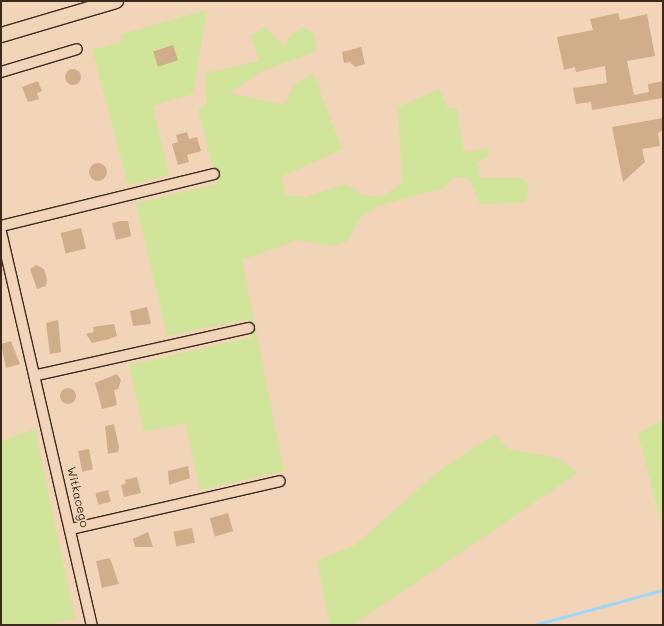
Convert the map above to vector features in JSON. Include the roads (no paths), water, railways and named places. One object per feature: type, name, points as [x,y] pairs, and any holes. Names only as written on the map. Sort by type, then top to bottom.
[{"type":"main road","points":[[1,35],[116,1]]},
{"type":"street","points":[[1,72],[77,49]]},
{"type":"street","points":[[1,226],[214,174]]},
{"type":"street","name":"Witkacego","points":[[1,232],[37,375],[92,625]]},
{"type":"street","points":[[37,375],[249,328]]},
{"type":"street","points":[[71,529],[280,481]]},
{"type":"waterway","points":[[534,625],[663,590]]}]
